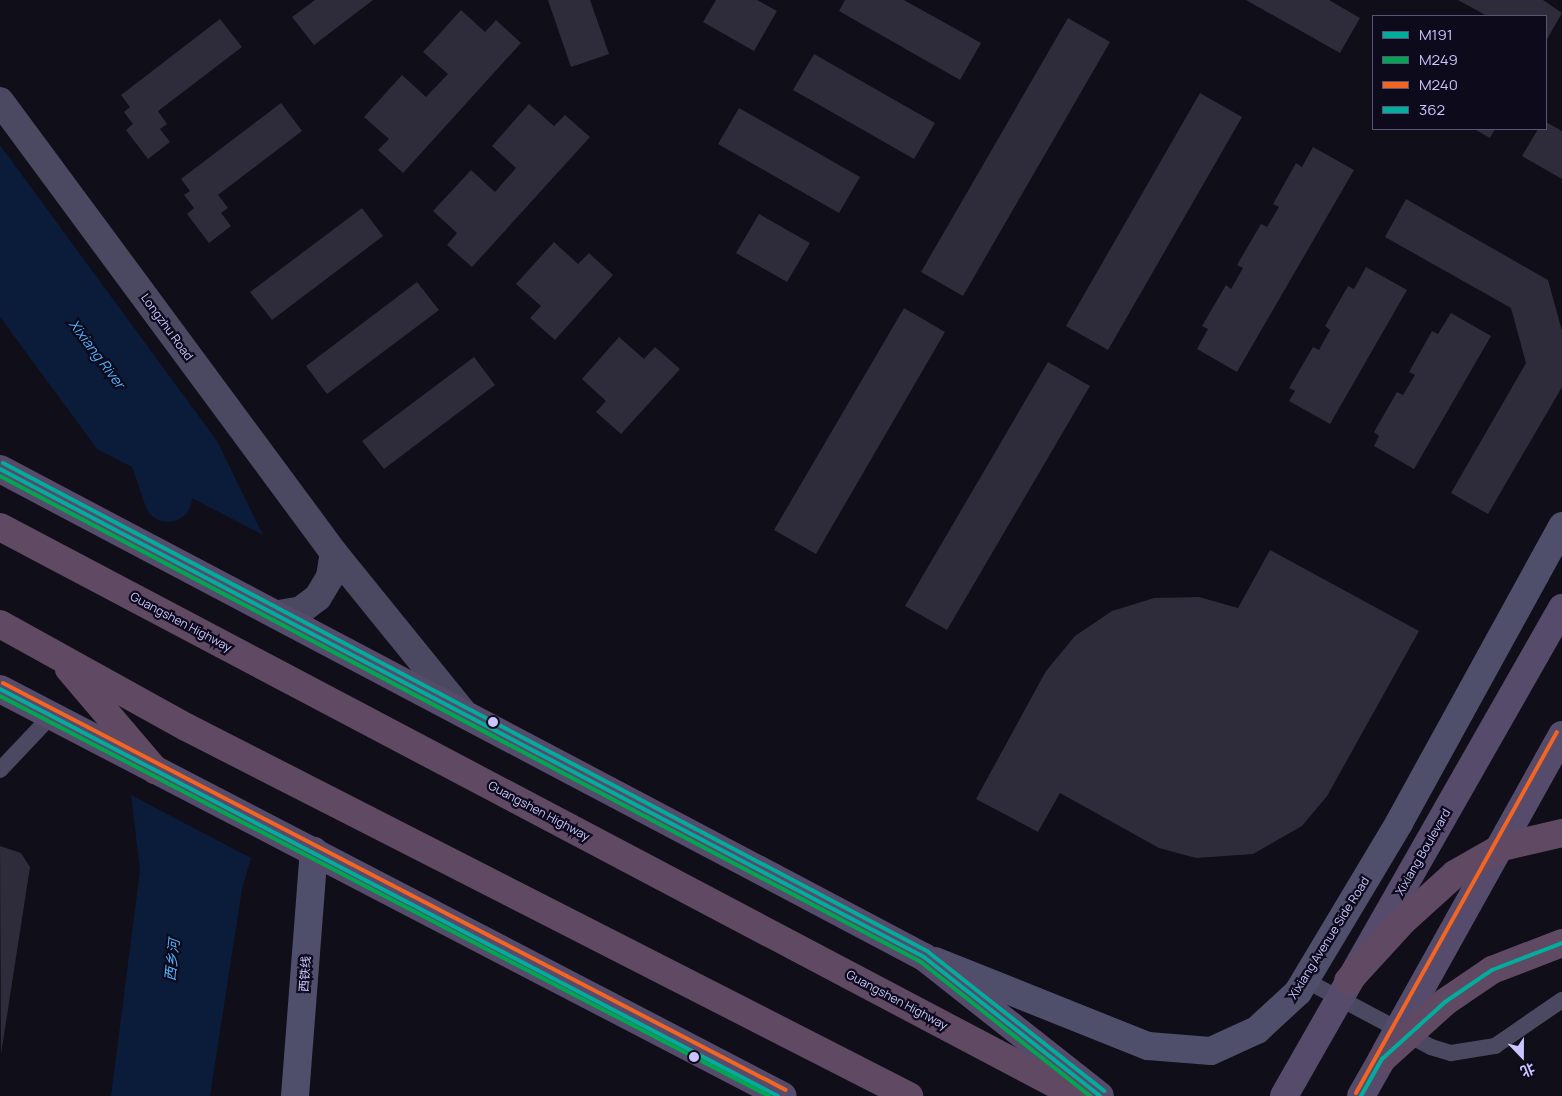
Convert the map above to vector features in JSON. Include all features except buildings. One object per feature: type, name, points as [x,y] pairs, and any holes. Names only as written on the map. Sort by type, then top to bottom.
[{"type":"highway","name":"Guangshen Highway","points":[[0,527],[1078,1096]]},
{"type":"highway","points":[[0,624],[186,727],[909,1096]]},
{"type":"highway","points":[[59,657],[155,770]]},
{"type":"highway","points":[[1348,982],[1402,922],[1455,874],[1502,847],[1562,833]]},
{"type":"highway","points":[[1382,1059],[1446,1002],[1492,970],[1562,943]]},
{"type":"main road","points":[[0,469],[279,614],[924,957],[1100,1096]]},
{"type":"main road","name":"Xixiang Boulevard","points":[[1284,1096],[1562,608]]},
{"type":"main road","points":[[0,688],[777,1094]]},
{"type":"main road","points":[[1362,1096],[1562,735]]},
{"type":"street","name":"Longzhu Road","points":[[0,101],[334,553],[462,711]]},
{"type":"street","name":"Xixiang Avenue Side Road","points":[[924,957],[1148,1046],[1182,1052],[1211,1051],[1257,1030],[1279,1014],[1305,980],[1399,823],[1562,526]]},
{"type":"street","points":[[279,614],[301,610],[318,597],[330,577],[334,553]]},
{"type":"street","name":"西铁线","points":[[296,1096],[314,852]]},
{"type":"lane","points":[[0,770],[52,716]]},
{"type":"lane","points":[[1305,980],[1431,1047],[1451,1053],[1495,1046],[1562,1000]]},
{"type":"water","points":[[0,145],[217,441],[263,535],[97,449],[0,317]]},
{"type":"water","name":"西乡河","points":[[131,795],[251,858],[242,889],[210,1096],[111,1096],[140,870]]},
{"type":"waterway","name":"Xixiang River","points":[[143,424],[168,498]]},
{"type":"transit line","name":"362","points":[[3,463],[927,951],[1104,1091]]},
{"type":"transit line","name":"M191","points":[[0,469],[924,957],[1100,1096]]},
{"type":"transit line","name":"M249","points":[[0,476],[921,962],[1090,1096]]},
{"type":"transit line","name":"M240","points":[[3,683],[786,1090]]},
{"type":"transit line","name":"M191","points":[[0,689],[778,1096]]},
{"type":"transit line","name":"M249","points":[[0,696],[769,1096]]},
{"type":"transit line","name":"M240","points":[[1356,1093],[1557,732]]},
{"type":"transit line","name":"M191","points":[[1361,1096],[1382,1059],[1445,1002],[1492,970],[1562,943]]}]
